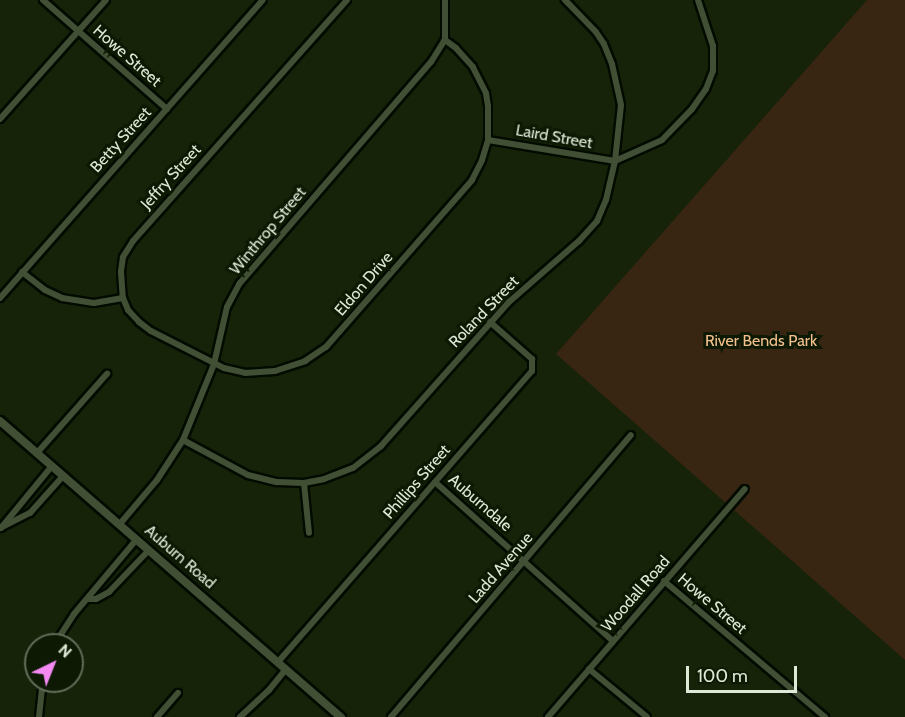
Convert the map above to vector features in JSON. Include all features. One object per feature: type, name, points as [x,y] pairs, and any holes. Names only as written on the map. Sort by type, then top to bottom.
[{"type":"main road","name":"Auburn Road","points":[[0,421],[341,717]]},
{"type":"street","name":"Howe Street","points":[[43,0],[167,109]]},
{"type":"street","points":[[0,119],[106,0]]},
{"type":"street","name":"Betty Street","points":[[0,298],[263,0]]},
{"type":"street","name":"Jeffry Street","points":[[123,298],[121,264],[128,247],[347,0]]},
{"type":"street","points":[[445,0],[446,40],[456,48],[480,80],[488,106],[488,140]]},
{"type":"street","name":"Roland Street","points":[[183,440],[248,475],[277,482],[304,483],[342,473],[370,456],[509,302],[579,241],[597,221],[606,201],[615,161],[621,105],[612,64],[596,32],[565,0]]},
{"type":"street","points":[[615,161],[662,140],[681,122],[706,89],[713,71],[713,46],[698,0]]},
{"type":"street","name":"Winthrop Street","points":[[119,525],[157,480],[183,440],[214,364],[224,317],[240,283],[431,62],[446,40]]},
{"type":"street","name":"Laird Street","points":[[488,140],[615,161]]},
{"type":"street","name":"Eldon Drive","points":[[214,364],[236,372],[265,373],[293,366],[326,347],[463,192],[477,170],[488,140]]},
{"type":"street","points":[[22,272],[45,290],[62,298],[94,303],[123,298],[128,310],[146,327],[214,364]]},
{"type":"street","name":"Phillips Street","points":[[278,662],[532,371],[532,359],[490,322]]},
{"type":"street","points":[[37,453],[107,374]]},
{"type":"street","name":"Ladd Avenue","points":[[391,717],[631,435]]},
{"type":"street","points":[[52,466],[0,528],[30,513],[63,476]]},
{"type":"street","name":"Auburndale","points":[[435,482],[613,641]]},
{"type":"street","points":[[304,483],[309,533]]},
{"type":"street","name":"Woodall Road","points":[[548,717],[745,489]]},
{"type":"street","points":[[62,633],[74,614],[137,540]]},
{"type":"street","points":[[88,599],[96,599],[109,591],[149,550]]},
{"type":"street","name":"Howe Street","points":[[664,581],[825,717]]},
{"type":"street","points":[[240,717],[258,697],[269,690],[286,669]]},
{"type":"street","points":[[589,669],[646,717]]},
{"type":"street","points":[[39,717],[42,693]]},
{"type":"street","points":[[157,717],[178,693]]},
{"type":"green space","name":"River Bends Park","points":[[867,0],[905,0],[905,660],[556,354]]}]
